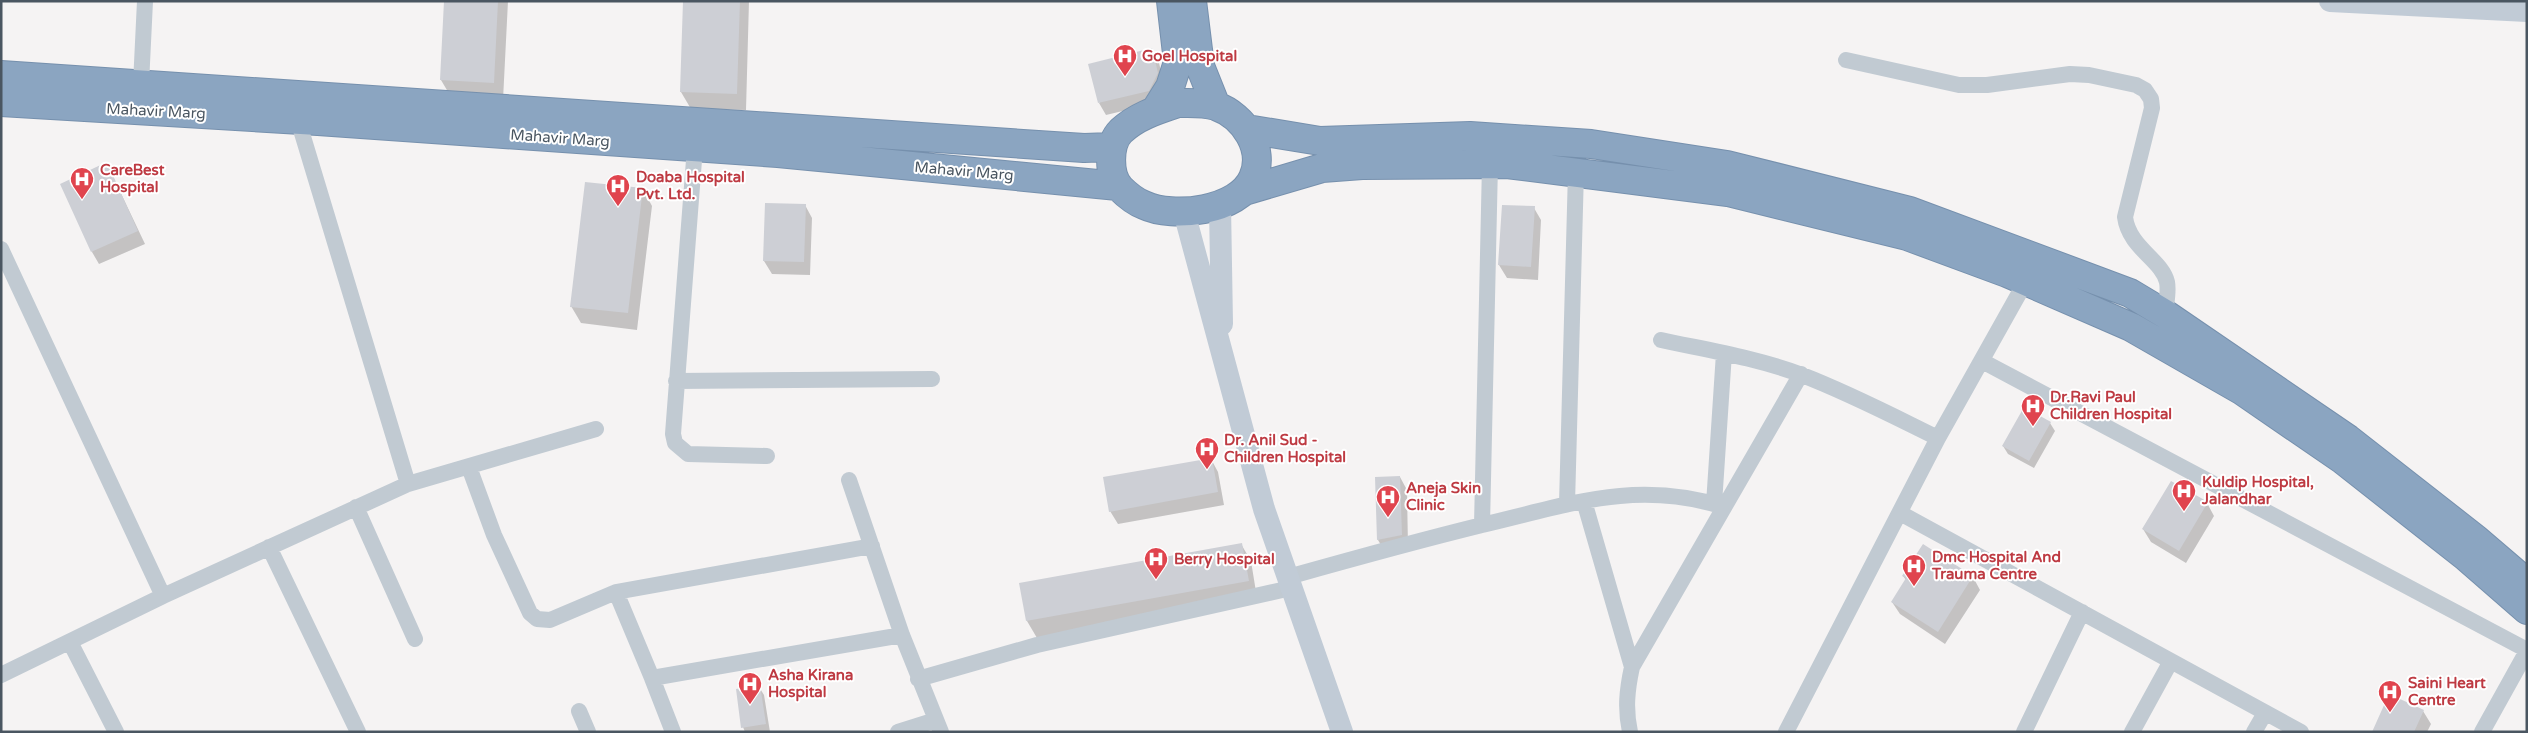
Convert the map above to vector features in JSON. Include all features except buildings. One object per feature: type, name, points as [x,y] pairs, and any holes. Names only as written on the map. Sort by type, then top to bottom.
[{"type":"highway","points":[[1154,111],[1170,87],[1178,62],[1171,1]]},
{"type":"highway","points":[[1192,1],[1200,66],[1216,106]]},
{"type":"highway","name":"Mahavir Marg","points":[[1,75],[770,128],[1084,148],[1112,148]]},
{"type":"highway","name":"Mahavir Marg","points":[[1,102],[778,153],[1118,186]]},
{"type":"highway","points":[[1244,191],[1253,179],[1256,162],[1255,147],[1247,129],[1234,115],[1216,106],[1199,103],[1178,103],[1154,111],[1136,119],[1119,133],[1112,148],[1111,165],[1118,186],[1144,206],[1171,213],[1220,205],[1244,191],[1322,168],[1362,165],[1490,164],[1576,171],[1728,192],[1908,236],[2026,281],[2131,327],[2241,390],[2343,460],[2465,556],[2527,610]]},
{"type":"highway","points":[[1247,129],[1320,141],[1470,136],[1591,144],[1727,165],[1910,211],[2130,293],[2165,314],[2348,439],[2477,540],[2527,583]]},
{"type":"main road","points":[[2330,1],[2527,11]]},
{"type":"main road","points":[[1220,205],[1223,362]]},
{"type":"main road","points":[[1184,212],[1264,509],[1342,732]]},
{"type":"street","points":[[141,84],[145,1]]},
{"type":"street","points":[[1846,60],[1959,85],[1987,84],[2070,74],[2089,75],[2136,86],[2144,90],[2151,99],[2152,108],[2125,217],[2126,226],[2132,238],[2164,274],[2167,282],[2165,314]]},
{"type":"street","points":[[298,120],[408,484]]},
{"type":"street","points":[[695,147],[676,381],[673,434],[675,444],[688,454],[767,456]]},
{"type":"street","points":[[1482,525],[1490,164]]},
{"type":"street","points":[[1566,504],[1576,171]]},
{"type":"street","points":[[1,249],[8,280],[163,596]]},
{"type":"street","points":[[1786,732],[1938,438],[2026,281]]},
{"type":"street","points":[[1661,340],[1724,353],[1801,374],[1938,438]]},
{"type":"street","points":[[1719,505],[1724,353]]},
{"type":"street","points":[[1982,361],[2527,650],[2482,732]]},
{"type":"street","points":[[1630,732],[1626,715],[1626,694],[1632,667],[1719,505],[1801,374]]},
{"type":"street","points":[[676,381],[932,379]]},
{"type":"street","points":[[1,675],[163,596],[408,484],[596,429]]},
{"type":"street","points":[[469,467],[494,535],[530,613],[537,619],[550,620],[616,592],[872,546]]},
{"type":"street","points":[[849,480],[902,635],[938,726],[898,732]]},
{"type":"street","points":[[918,679],[1037,645],[1289,582],[1482,525],[1566,504],[1614,496],[1659,493],[1698,498],[1719,505]]},
{"type":"street","points":[[1584,502],[1632,667]]},
{"type":"street","points":[[356,507],[415,639]]},
{"type":"street","points":[[1900,512],[2300,732]]},
{"type":"street","points":[[269,547],[358,732]]},
{"type":"street","points":[[616,592],[673,732]]},
{"type":"street","points":[[2024,732],[2082,612]]},
{"type":"street","points":[[652,678],[902,635]]},
{"type":"street","points":[[70,642],[116,732]]},
{"type":"street","points":[[2132,732],[2171,661]]},
{"type":"street","points":[[579,711],[588,732]]},
{"type":"street","points":[[2254,732],[2265,712]]},
{"type":"place","name":"Goel Hospital","points":[[1125,77]]},
{"type":"place","name":"CareBest Hospital","points":[[82,200]]},
{"type":"place","name":"Doaba Hospital Pvt. Ltd.","points":[[618,207]]},
{"type":"place","name":"Dr.Ravi Paul Children Hospital","points":[[2033,427]]},
{"type":"place","name":"Dr. Anil Sud - Children Hospital","points":[[1207,470]]},
{"type":"place","name":"Kuldip Hospital, Jalandhar","points":[[2184,512]]},
{"type":"place","name":"Aneja Skin Clinic","points":[[1388,518]]},
{"type":"place","name":"Berry Hospital","points":[[1156,580]]},
{"type":"place","name":"Dmc Hospital And Trauma Centre","points":[[1914,587]]},
{"type":"place","name":"Asha Kirana Hospital","points":[[750,705]]},
{"type":"place","name":"Saini Heart Centre","points":[[2390,713]]}]
